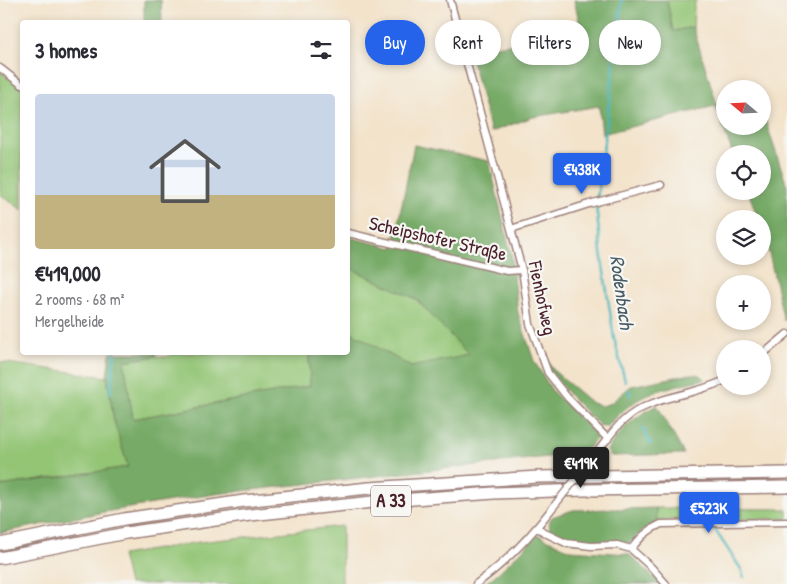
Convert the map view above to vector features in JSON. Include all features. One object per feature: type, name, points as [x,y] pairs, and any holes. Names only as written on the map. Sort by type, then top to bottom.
[{"type":"highway","name":"A 33","points":[[0,544],[124,519],[244,501],[369,488],[538,477],[787,472]]},
{"type":"highway","name":"A 33","points":[[0,558],[126,533],[250,515],[373,502],[494,493],[787,487]]},
{"type":"street","name":"Fienhofweg","points":[[450,0],[522,270],[530,324],[548,373],[568,398],[608,439]]},
{"type":"street","points":[[0,68],[20,83]]},
{"type":"street","points":[[511,229],[589,204],[661,185]]},
{"type":"street","name":"Scheipshofer Straße","points":[[350,233],[507,271],[522,270]]},
{"type":"street","points":[[771,347],[787,334]]},
{"type":"street","points":[[476,584],[495,570],[537,528],[622,422],[642,407],[716,383]]},
{"type":"street","points":[[631,549],[645,533],[661,524],[787,522]]},
{"type":"street","points":[[537,528],[566,543],[591,546],[617,546],[631,549],[666,584]]},
{"type":"green space","points":[[144,0],[161,0],[162,20],[144,20]]},
{"type":"green space","points":[[574,0],[667,0],[673,31],[693,27],[716,102],[716,109],[715,106],[602,134],[599,106],[533,117],[491,132],[473,65],[501,65],[501,45],[511,44],[511,65],[589,65],[589,20],[579,20]]},
{"type":"green space","points":[[667,0],[696,0],[693,27],[673,31]]},
{"type":"green space","points":[[0,71],[20,87],[20,209],[0,194]]},
{"type":"green space","points":[[726,135],[770,135],[787,186],[787,317],[784,321],[771,262],[771,210],[755,210],[751,200],[771,200],[771,145],[730,145]]},
{"type":"green space","points":[[414,145],[489,161],[512,258],[518,313],[534,361],[553,392],[594,432],[596,439],[586,450],[575,454],[215,494],[104,512],[0,533],[0,486],[128,467],[114,421],[107,377],[110,355],[156,355],[124,361],[133,419],[310,386],[309,355],[350,355],[350,331],[411,367],[469,355],[416,299],[350,268],[350,237],[393,248]]},
{"type":"green space","points":[[350,268],[416,299],[470,355],[411,367],[350,331]]},
{"type":"green space","points":[[541,349],[554,371],[592,403],[602,406],[611,403],[631,386],[691,374],[699,375],[705,379],[652,393],[630,405],[608,426],[600,426],[570,396],[551,372]]},
{"type":"green space","points":[[172,355],[309,355],[310,386],[133,419],[124,361],[156,356],[166,357]]},
{"type":"green space","points":[[0,362],[107,377],[114,421],[128,467],[0,486]]},
{"type":"green space","points":[[657,405],[684,454],[611,456],[607,450],[623,430],[641,414]]},
{"type":"green space","points":[[656,508],[787,509],[787,519],[665,520],[657,522]]},
{"type":"green space","points":[[656,508],[657,522],[642,531],[628,543],[610,541],[575,542],[561,538],[550,531],[549,522],[552,517],[573,510]]},
{"type":"green space","points":[[342,526],[342,584],[129,584],[122,555],[199,542]]},
{"type":"green space","points":[[538,535],[570,550],[629,554],[661,584],[484,584]]},
{"type":"waterway","name":"Rodenbach","points":[[597,199],[622,0]]},
{"type":"waterway","name":"Rodenbach","points":[[596,205],[614,338],[625,381]]},
{"type":"waterway","points":[[110,393],[115,355]]},
{"type":"waterway","name":"Rodenbach","points":[[629,390],[630,395]]},
{"type":"waterway","name":"Rodenbach","points":[[642,428],[651,444]]},
{"type":"waterway","name":"Rodenbach","points":[[713,527],[741,569],[744,577]]}]
